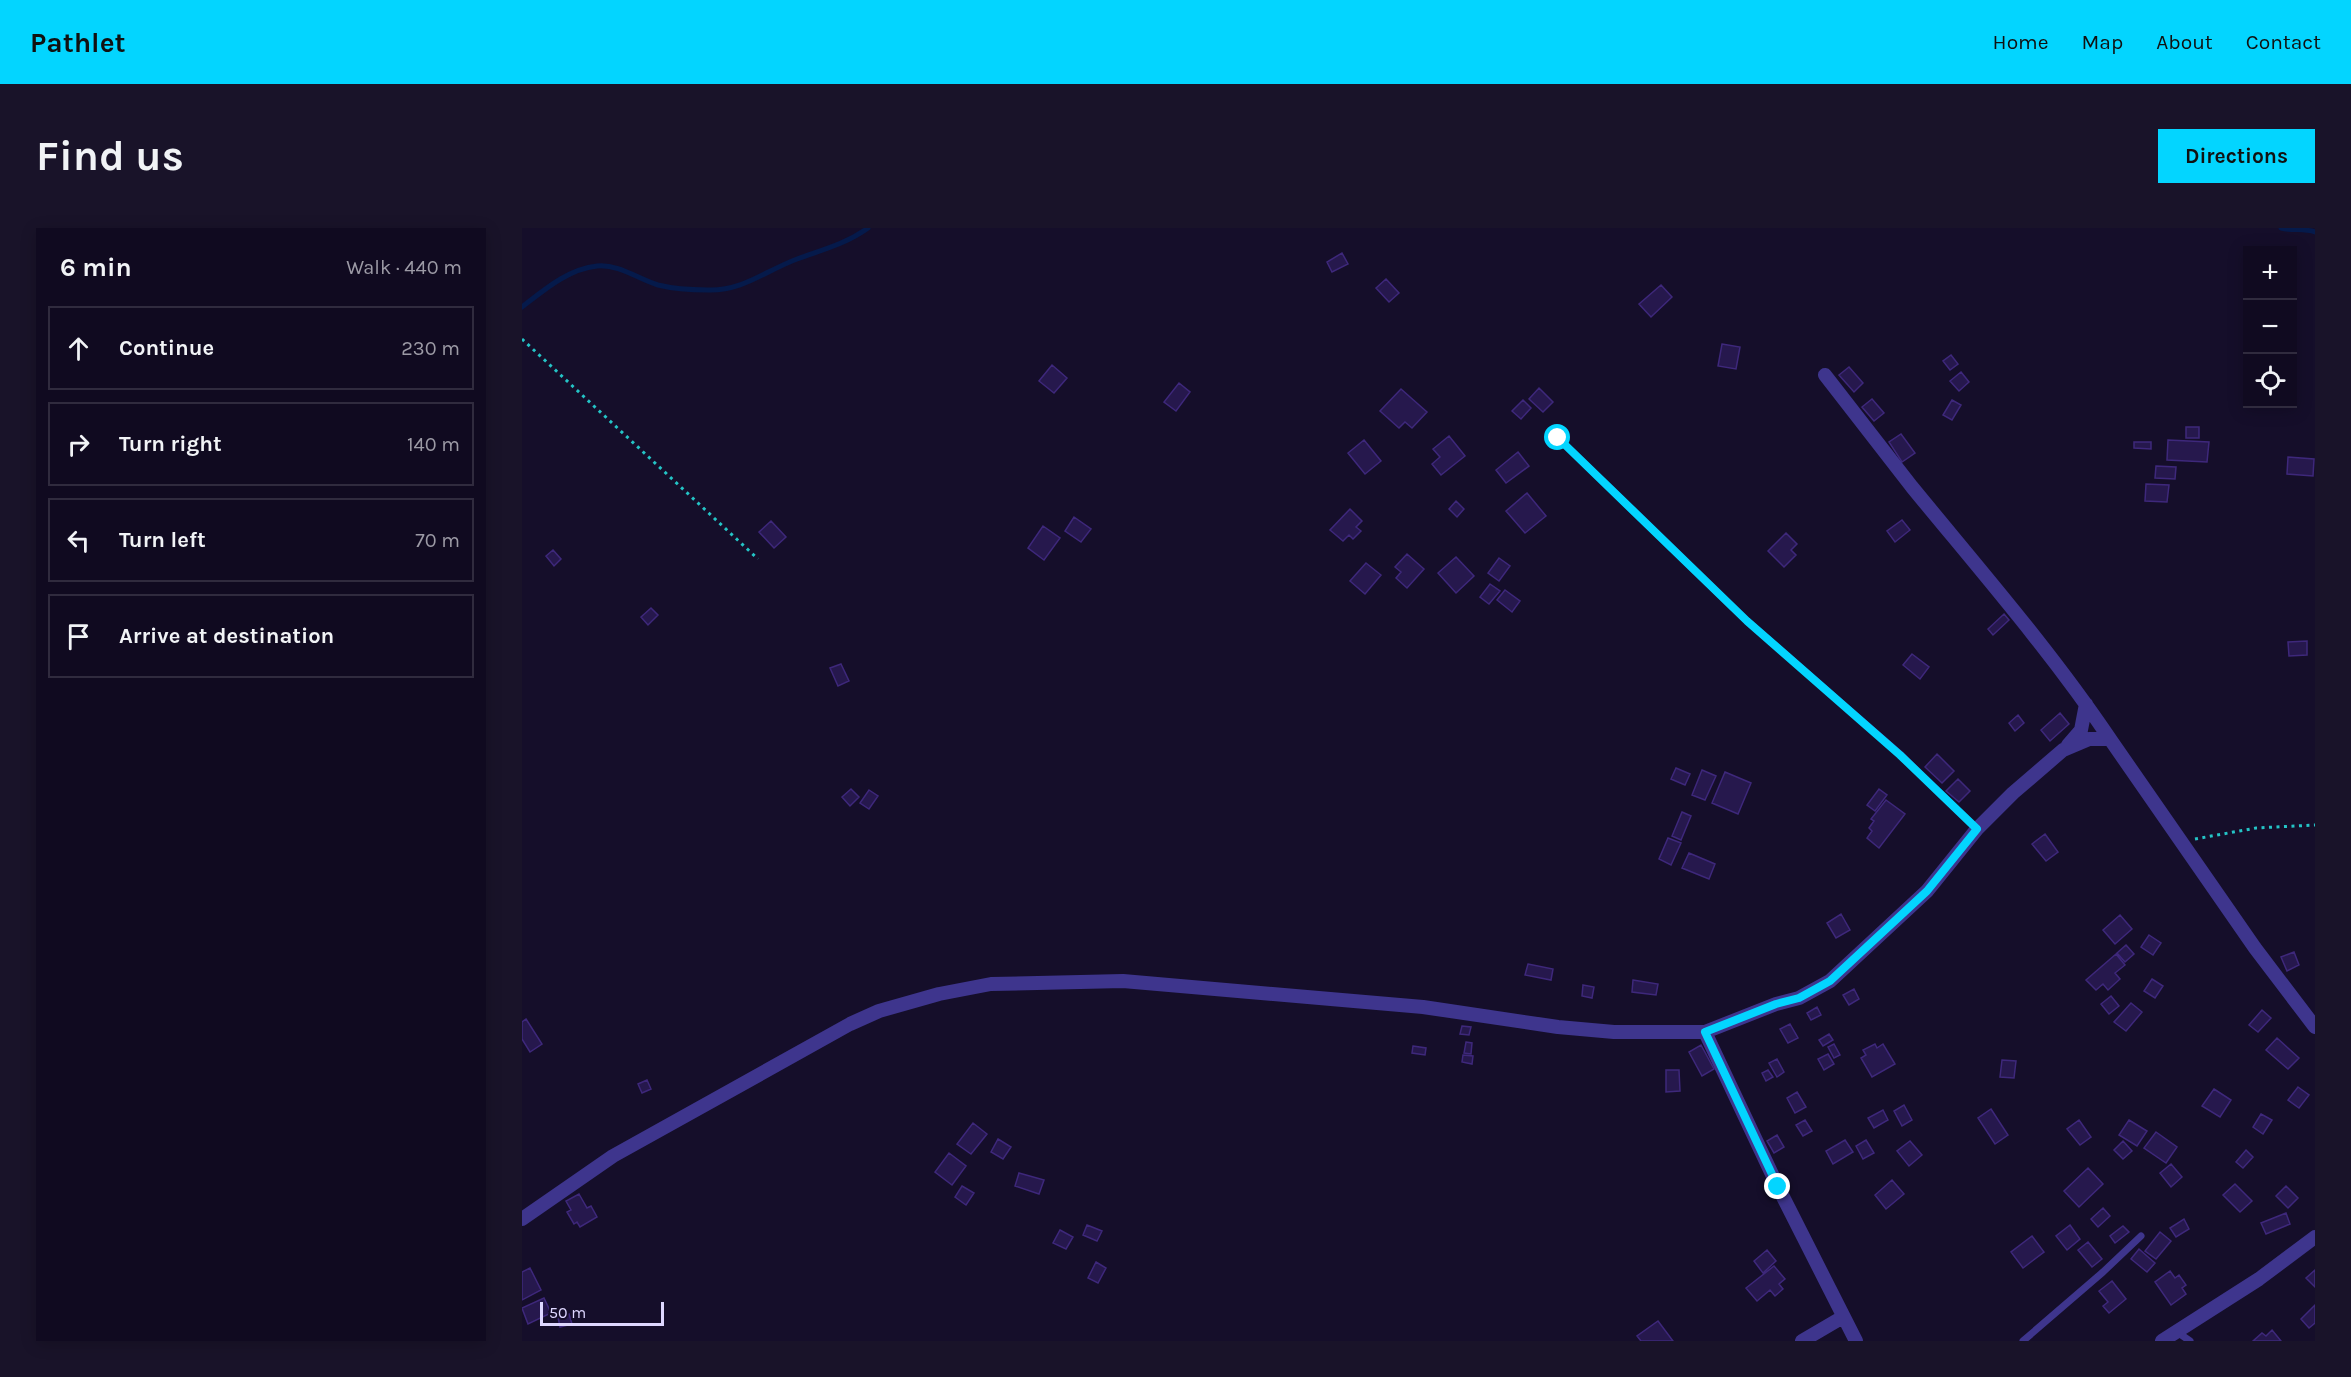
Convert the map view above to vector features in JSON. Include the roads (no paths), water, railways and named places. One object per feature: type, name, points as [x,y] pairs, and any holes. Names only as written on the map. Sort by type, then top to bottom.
[{"type":"street","points":[[1824,375],[1912,487],[2022,619],[2086,704],[2255,948],[2315,1027]]},
{"type":"street","points":[[522,1220],[613,1156],[850,1024],[879,1011],[939,994],[991,984],[1123,981],[1423,1007],[1592,1030],[1705,1032],[1776,1004],[1799,998],[1830,981],[1927,891],[1977,829],[2013,793],[2063,750],[2081,730],[2086,704]]},
{"type":"street","points":[[2063,750],[2089,739],[2110,739]]},
{"type":"street","points":[[1705,1032],[1856,1341]]},
{"type":"street","points":[[2163,1341],[2250,1285],[2315,1237]]},
{"type":"street","points":[[1802,1341],[1843,1317]]},
{"type":"lane","points":[[1558,438],[1747,621],[1900,755],[1977,829]]},
{"type":"lane","points":[[2023,1341],[2141,1236]]},
{"type":"lane","points":[[2176,1332],[2190,1341]]},
{"type":"waterway","points":[[522,307],[566,276],[597,266],[613,267],[658,285],[670,287],[708,290],[732,287],[842,242],[868,228]]},
{"type":"waterway","points":[[2281,228],[2315,232]]}]
